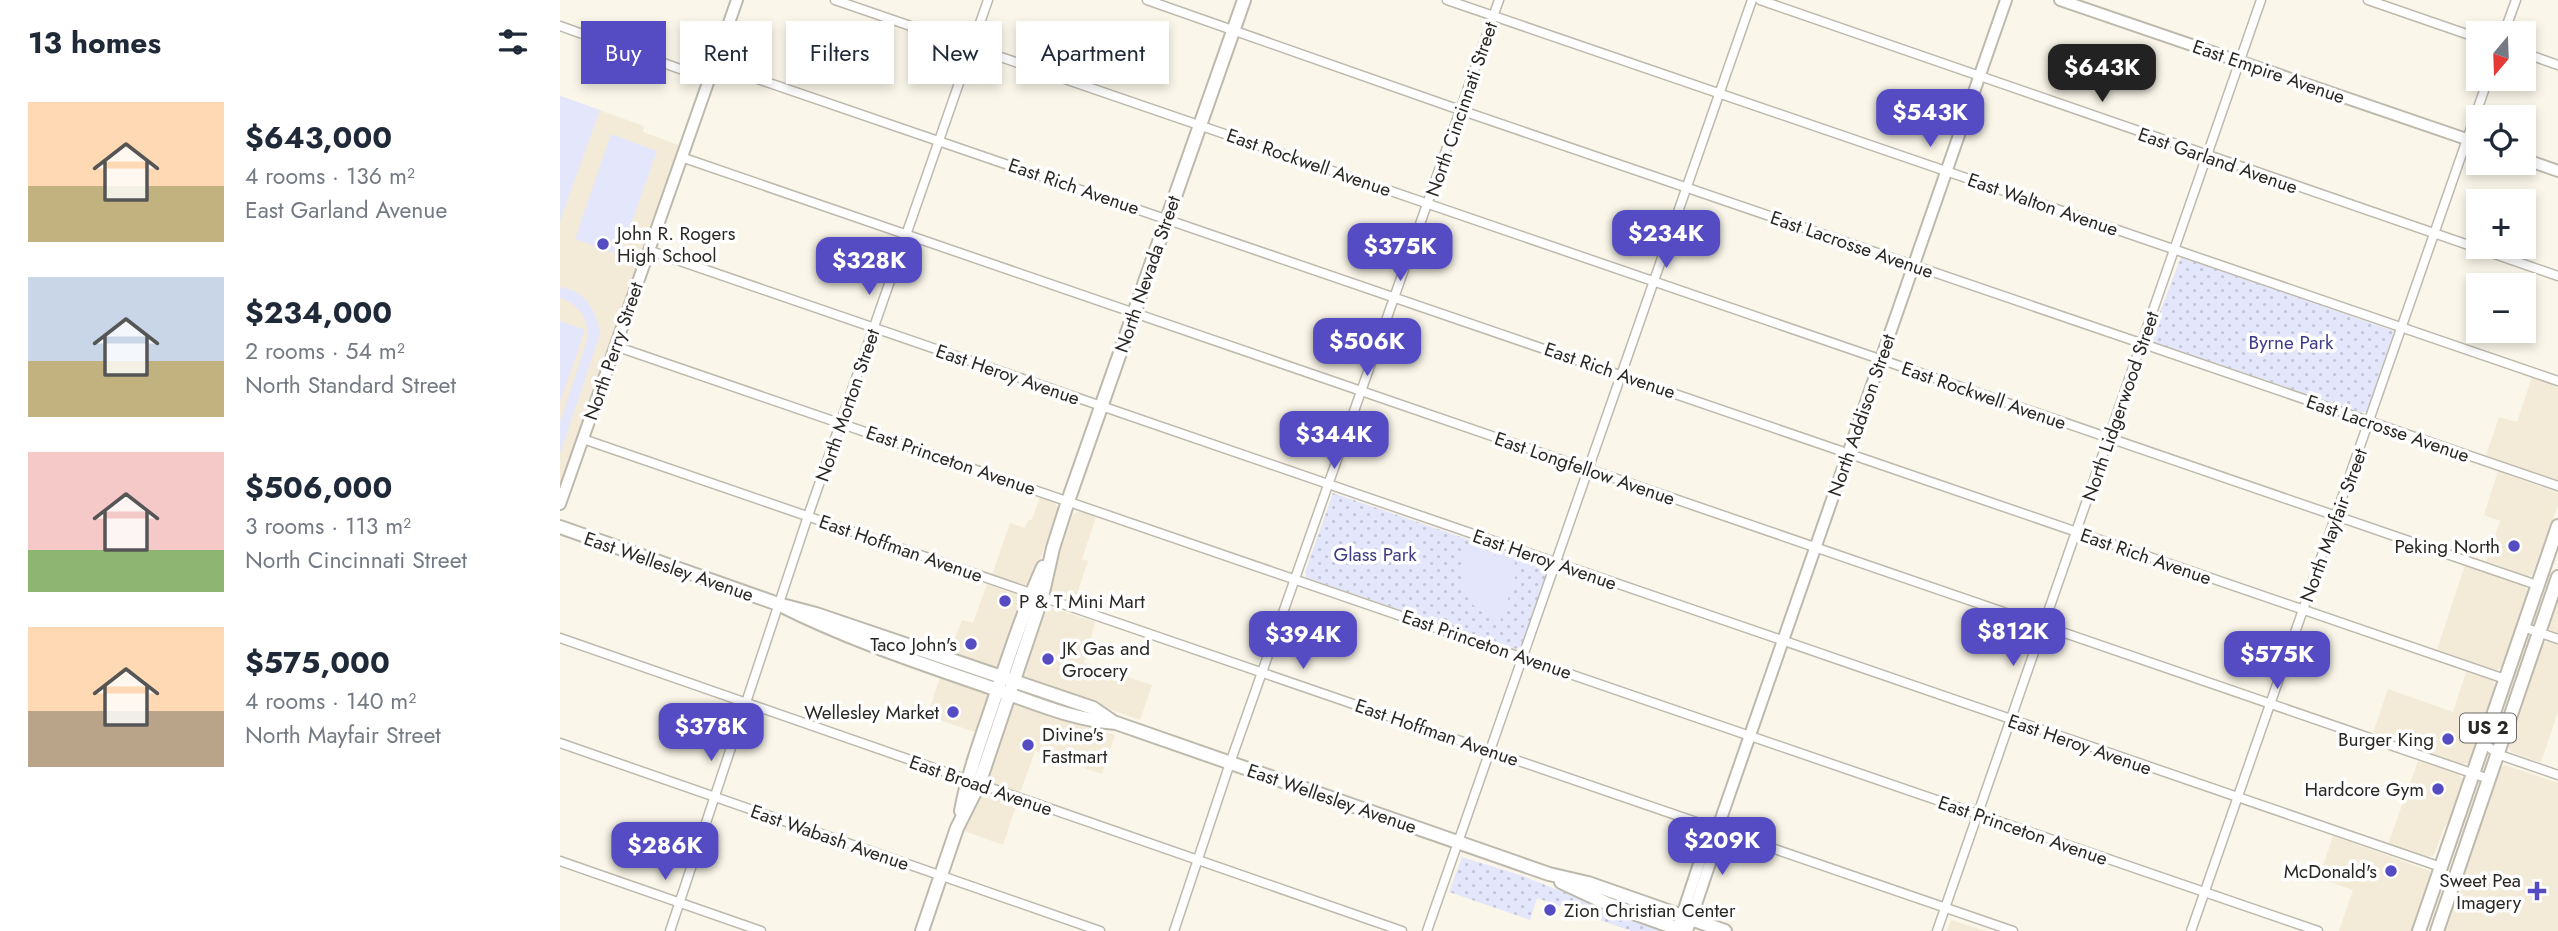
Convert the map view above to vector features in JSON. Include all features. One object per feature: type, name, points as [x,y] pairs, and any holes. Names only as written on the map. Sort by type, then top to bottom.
[{"type":"main road","name":"North Nevada Street","points":[[922,931],[1068,500],[1244,0]]},
{"type":"main road","name":"US 2","points":[[2419,931],[2558,526]]},
{"type":"main road","name":"East Wellesley Avenue","points":[[560,527],[778,604],[816,614],[1093,708],[1115,723]]},
{"type":"main road","name":"US 2","points":[[2437,931],[2558,577]]},
{"type":"main road","name":"East Wellesley Avenue","points":[[778,604],[816,624],[1003,692],[1087,720],[1115,723],[1549,874],[1588,883],[1683,926],[1725,931]]},
{"type":"main road","points":[[2457,819],[2456,849],[2451,866],[2457,872]]},
{"type":"street","name":"North Perry Street","points":[[729,21],[737,0]]},
{"type":"street","name":"East Rockwell Avenue","points":[[835,0],[908,25]]},
{"type":"street","name":"North Morton Street","points":[[981,21],[988,0]]},
{"type":"street","name":"East Lacrosse Avenue","points":[[1147,0],[2558,486]]},
{"type":"street","name":"East Walton Avenue","points":[[1447,0],[2558,381]]},
{"type":"street","name":"North Cincinnati Street","points":[[1174,931],[1230,763],[1499,0]]},
{"type":"street","points":[[1427,931],[1752,0]]},
{"type":"street","name":"East Garland Avenue","points":[[1760,0],[2558,276]]},
{"type":"street","name":"North Addison Street","points":[[1683,926],[1716,845],[1717,830],[2006,0]]},
{"type":"street","name":"East Empire Avenue","points":[[2060,0],[2466,139]]},
{"type":"street","name":"North Lidgerwood Street","points":[[1937,931],[2261,0]]},
{"type":"street","points":[[2368,0],[2466,34]]},
{"type":"street","points":[[2508,21],[2516,0]]},
{"type":"street","points":[[560,26],[680,69]]},
{"type":"street","name":"East Rockwell Avenue","points":[[1002,56],[2537,585]]},
{"type":"street","points":[[2536,57],[2558,65]]},
{"type":"street","name":"East Rich Avenue","points":[[772,83],[2505,678]]},
{"type":"street","name":"North Perry Street","points":[[560,504],[706,84]]},
{"type":"street","name":"North Morton Street","points":[[670,931],[808,516],[959,84]]},
{"type":"street","name":"East Longfellow Avenue","points":[[681,157],[2489,779]]},
{"type":"street","name":"North Mayfair Street","points":[[2191,931],[2435,234],[2466,158]]},
{"type":"street","points":[[2536,163],[2558,171]]},
{"type":"street","name":"East Heroy Avenue","points":[[648,250],[1556,562],[1783,643],[2441,867]]},
{"type":"street","name":"East Princeton Avenue","points":[[615,346],[2318,931]]},
{"type":"street","name":"East Hoffman Avenue","points":[[583,439],[2013,931]]},
{"type":"street","points":[[2523,627],[2558,639]]},
{"type":"street","name":"East Broad Avenue","points":[[560,638],[1402,931]]},
{"type":"street","points":[[2483,742],[2497,754],[2558,775]]},
{"type":"street","name":"East Wabash Avenue","points":[[560,743],[1100,931]]},
{"type":"street","points":[[560,861],[761,931]]},
{"type":"shaded area","name":"John R. Rogers High School","points":[[560,96],[644,126],[643,132],[681,146],[560,490]]},
{"type":"shaded area","points":[[2532,377],[2558,387],[2558,481],[2486,456],[2499,417],[2517,422]]},
{"type":"shaded area","points":[[2498,471],[2558,493],[2558,505],[2532,575],[2527,576],[2486,561],[2500,521],[2484,515]]},
{"type":"shaded area","points":[[1040,497],[1055,503],[1058,509],[1032,582],[1024,586],[992,575],[1010,523],[1025,528],[1028,520],[1032,520]]},
{"type":"shaded area","points":[[1080,511],[1096,517],[1082,559],[1088,561],[1074,603],[1052,595],[1048,589],[1073,514]]},
{"type":"shaded area","points":[[2465,565],[2523,585],[2528,590],[2504,665],[2497,670],[2437,650]]},
{"type":"shaded area","points":[[987,584],[1017,595],[1023,601],[1000,667],[996,669],[949,654],[962,620],[973,623]]},
{"type":"shaded area","points":[[2558,595],[2558,634],[2548,626]]},
{"type":"shaded area","points":[[1047,606],[1095,622],[1084,663],[1152,685],[1140,720],[1024,679],[1021,675],[1042,609]]},
{"type":"shaded area","points":[[2547,642],[2558,645],[2558,712],[2539,762],[2511,752],[2507,743],[2542,644]]},
{"type":"shaded area","points":[[2466,672],[2492,680],[2496,687],[2469,763],[2461,764],[2373,733],[2388,689],[2453,712]]},
{"type":"shaded area","points":[[941,675],[989,693],[978,733],[927,716]]},
{"type":"shaded area","points":[[1011,703],[1115,735],[1102,774],[1035,751],[1020,793],[989,782],[987,780]]},
{"type":"shaded area","points":[[2418,761],[2458,774],[2463,779],[2453,813],[2443,830],[2434,855],[2428,857],[2388,844]]},
{"type":"shaded area","points":[[2505,765],[2558,783],[2558,931],[2443,931],[2499,769]]},
{"type":"shaded area","points":[[980,793],[1017,803],[1003,845],[964,831]]},
{"type":"shaded area","points":[[2333,836],[2430,871],[2431,876],[2412,931],[2339,931],[2353,890],[2319,878]]},
{"type":"shaded area","points":[[1951,920],[1985,931],[1947,931]]},
{"type":"green space","points":[[560,96],[600,110],[560,221]]},
{"type":"green space","points":[[611,134],[657,151],[620,255],[575,239]]},
{"type":"green space","name":"Byrne Park","points":[[2181,257],[2394,331],[2367,411],[2362,413],[2154,342],[2152,333]]},
{"type":"green space","points":[[560,287],[583,297],[593,310],[600,334],[560,454],[560,422],[588,337],[584,317],[572,304],[560,298]]},
{"type":"green space","points":[[560,321],[585,330],[560,402]]},
{"type":"green space","name":"Glass Park","points":[[1333,493],[1546,566],[1548,571],[1522,646],[1516,649],[1307,578],[1305,572]]},
{"type":"green space","points":[[1467,546],[1514,562],[1518,569],[1500,622],[1477,609],[1465,592],[1462,572]]},
{"type":"green space","points":[[1462,857],[1520,875],[1662,931],[1631,931],[1537,898],[1530,920],[1449,892]]},
{"type":"place","name":"John R. Rogers High School","points":[[603,244]]},
{"type":"place","name":"Peking North","points":[[2514,546]]},
{"type":"place","name":"P & T Mini Mart","points":[[1005,601]]},
{"type":"place","name":"Taco John's","points":[[971,644]]},
{"type":"place","name":"JK Gas and Grocery","points":[[1048,659]]},
{"type":"place","name":"Wellesley Market","points":[[953,712]]},
{"type":"place","name":"Burger King","points":[[2448,739]]},
{"type":"place","name":"Divine's Fastmart","points":[[1028,745]]},
{"type":"place","name":"Hardcore Gym","points":[[2438,789]]},
{"type":"place","name":"McDonald's","points":[[2391,871]]},
{"type":"place","name":"Sweet Pea Imagery","points":[[2537,891]]},
{"type":"place","name":"Zion Christian Center","points":[[1550,910]]}]
